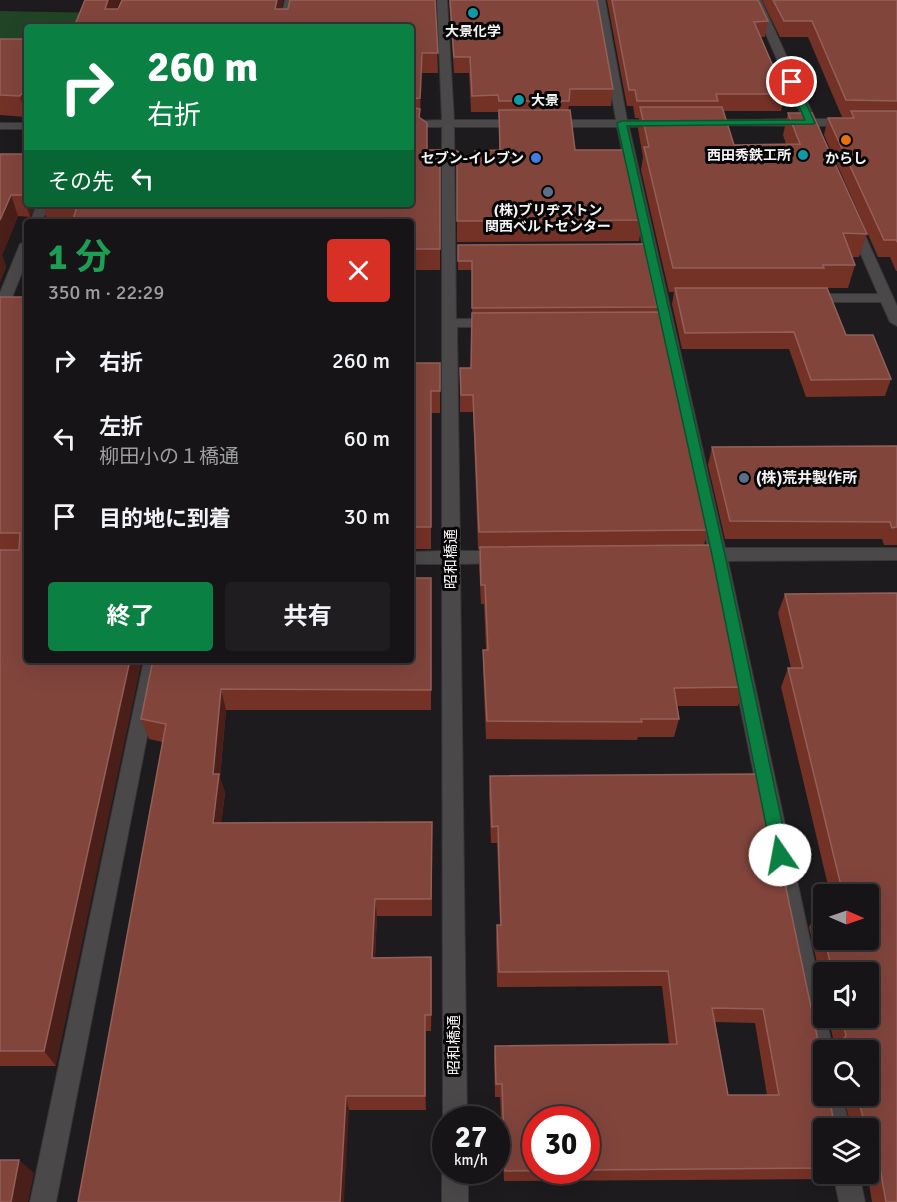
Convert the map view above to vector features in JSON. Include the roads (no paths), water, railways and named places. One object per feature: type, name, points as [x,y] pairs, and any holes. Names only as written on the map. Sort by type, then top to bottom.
[{"type":"street","points":[[285,24],[290,0]]},
{"type":"street","name":"昭和橋通","points":[[442,0],[455,248],[450,323],[455,1106]]},
{"type":"street","points":[[600,0],[643,247],[667,298],[661,322],[718,555],[819,1040]]},
{"type":"street","points":[[756,0],[820,144]]},
{"type":"street","points":[[693,123],[897,122]]},
{"type":"street","points":[[414,124],[669,123]]},
{"type":"street","points":[[0,126],[24,126]]},
{"type":"street","points":[[848,210],[897,322]]},
{"type":"street","points":[[0,310],[24,251]]},
{"type":"street","points":[[791,298],[886,298]]},
{"type":"street","points":[[450,323],[507,323]]},
{"type":"street","points":[[695,555],[897,554]]},
{"type":"street","points":[[414,558],[521,556]]},
{"type":"street","points":[[43,1202],[152,663]]},
{"type":"street","points":[[455,1184],[455,1202]]},
{"type":"street","points":[[848,1184],[852,1202]]},
{"type":"place","name":"大景化学","points":[[473,13]]},
{"type":"place","name":"大景","points":[[519,100]]},
{"type":"place","name":"からし","points":[[846,140]]},
{"type":"place","name":"西田秀鉄工所","points":[[803,155]]},
{"type":"place","name":"セブン-イレブン","points":[[536,158]]},
{"type":"place","name":"(株)ブリヂストン 関西ベルトセンター","points":[[548,192]]},
{"type":"place","name":"(株)荒井製作所","points":[[744,478]]}]
